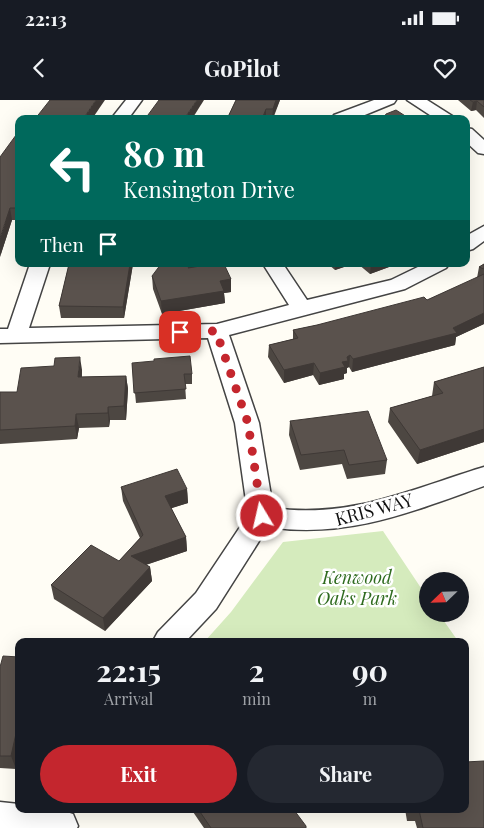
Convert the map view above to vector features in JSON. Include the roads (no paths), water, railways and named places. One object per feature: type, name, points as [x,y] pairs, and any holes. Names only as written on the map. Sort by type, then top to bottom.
[{"type":"street","points":[[122,115],[134,100]]},
{"type":"street","points":[[350,115],[388,100]]},
{"type":"street","points":[[414,100],[442,115]]},
{"type":"street","points":[[470,137],[484,149]]},
{"type":"street","points":[[470,242],[484,232]]},
{"type":"street","points":[[39,267],[8,336],[216,331],[398,285],[432,267]]},
{"type":"street","points":[[275,267],[302,308]]},
{"type":"street","points":[[171,638],[206,601],[262,516],[248,423],[216,331]]},
{"type":"street","name":"KRIS WAY","points":[[262,516],[290,522],[347,520],[371,514],[484,476]]},
{"type":"street","points":[[0,819],[64,821]]},
{"type":"park label","name":"Kenwood Oaks Park","points":[[357,588]]}]
